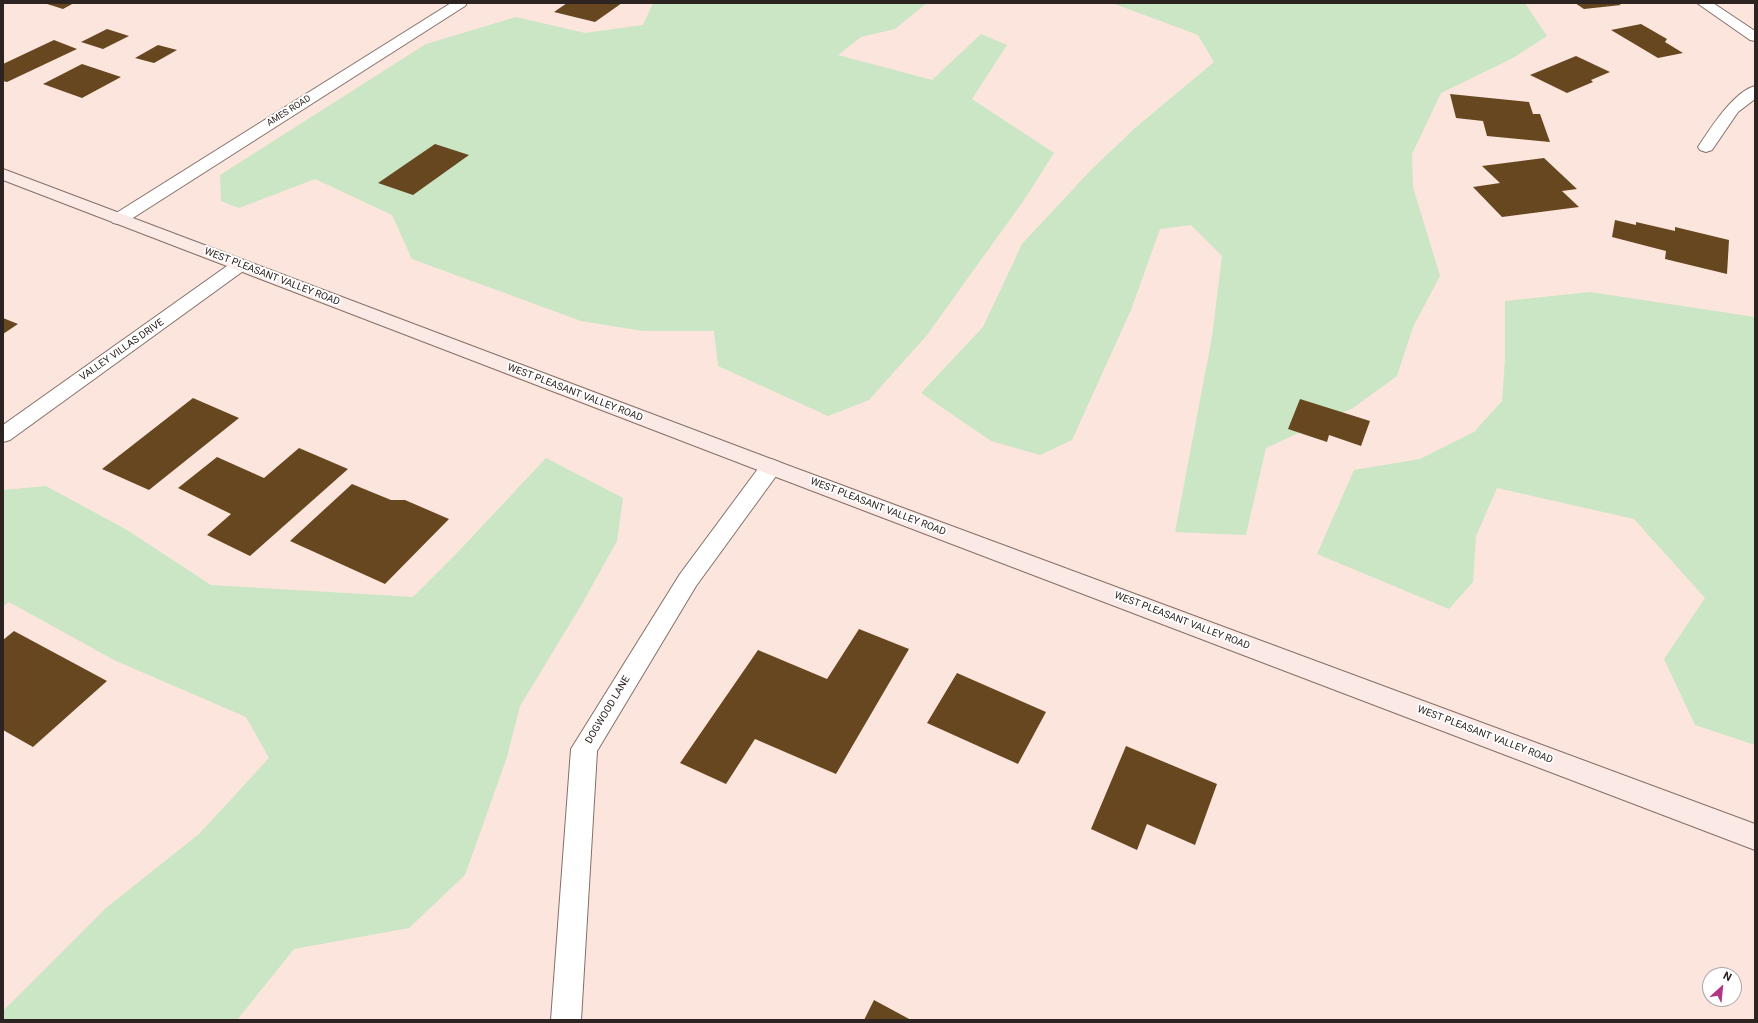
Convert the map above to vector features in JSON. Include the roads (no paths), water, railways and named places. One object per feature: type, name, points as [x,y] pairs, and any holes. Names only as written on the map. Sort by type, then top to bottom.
[{"type":"main road","name":"WEST PLEASANT VALLEY ROAD","points":[[3,174],[240,266],[771,467],[1755,837]]},
{"type":"street","name":"AMES ROAD","points":[[119,219],[460,3]]},
{"type":"street","points":[[1704,3],[1755,36]]},
{"type":"street","points":[[1706,147],[1732,109],[1755,90]]},
{"type":"street","name":"VALLEY VILLAS DRIVE","points":[[3,435],[240,266]]},
{"type":"street","name":"DOGWOOD LANE","points":[[566,1020],[584,749],[688,580],[771,467]]}]
